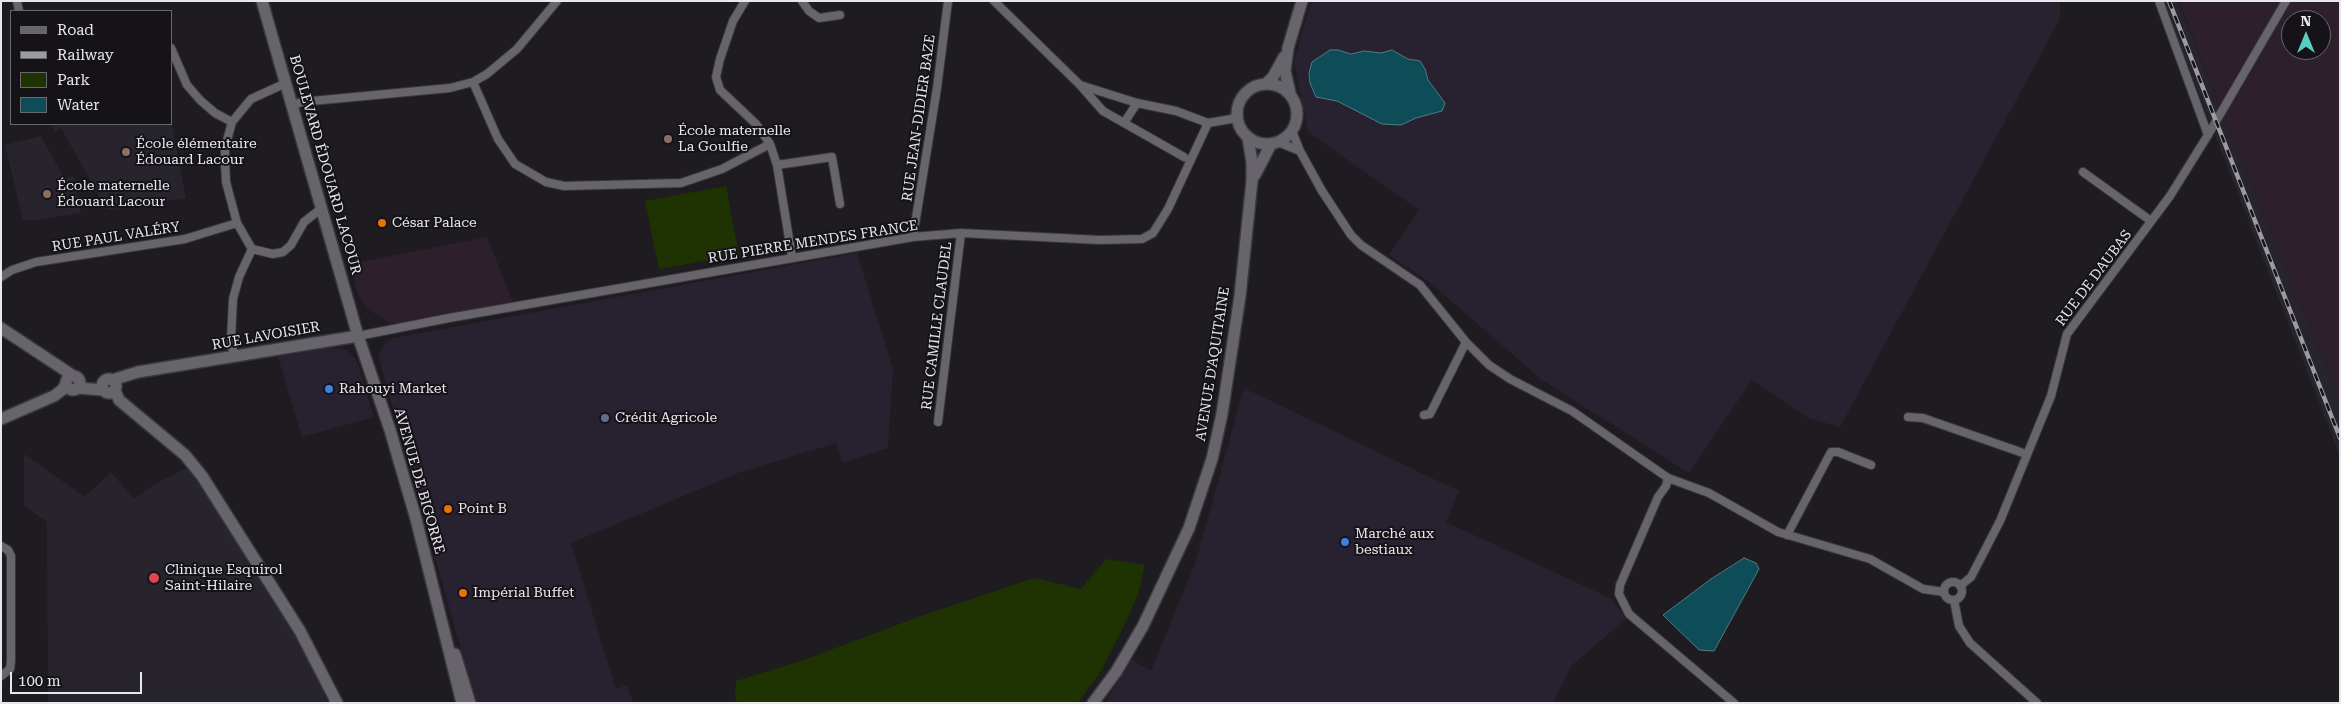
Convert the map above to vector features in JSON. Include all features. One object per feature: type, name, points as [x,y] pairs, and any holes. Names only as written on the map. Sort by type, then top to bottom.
[{"type":"street","name":"BOULEVARD ÉDOUARD LACOUR","points":[[262,1],[358,336]]},
{"type":"street","points":[[292,106],[302,102],[450,88],[473,82],[487,74],[517,49],[557,1]]},
{"type":"street","points":[[745,1],[733,21],[716,77],[720,90],[756,124],[770,144],[777,165],[792,258]]},
{"type":"street","points":[[802,1],[809,12],[818,18],[840,15]]},
{"type":"street","name":"RUE JEAN-DIDIER BAZE","points":[[913,238],[937,88],[948,1]]},
{"type":"street","points":[[994,1],[1080,85],[1103,111],[1184,157]]},
{"type":"street","points":[[1274,143],[1292,131],[1296,124],[1297,109],[1290,93],[1285,71],[1288,48],[1302,1]]},
{"type":"street","points":[[2159,1],[2208,135]]},
{"type":"street","name":"RUE DE DAUBAS","points":[[1960,586],[1971,577],[1992,537],[2051,396],[2067,334],[2151,221],[2208,135],[2286,1]]},
{"type":"street","points":[[1266,84],[1273,77],[1288,48]]},
{"type":"street","points":[[172,50],[187,85],[215,113],[232,122]]},
{"type":"street","points":[[473,82],[498,140],[515,164],[546,182],[564,186],[681,183],[722,169],[770,144]]},
{"type":"street","points":[[286,83],[251,99],[241,108],[232,122],[225,148],[224,162],[226,182],[237,223],[252,249],[273,254],[283,252],[291,245],[304,222],[322,208]]},
{"type":"street","points":[[1290,93],[1275,84],[1256,86],[1248,91],[1238,108],[1237,118],[1248,138],[1263,144],[1274,143],[1300,151]]},
{"type":"street","points":[[1080,85],[1138,103],[1176,111],[1208,123],[1237,118]]},
{"type":"street","points":[[1124,123],[1138,103]]},
{"type":"street","name":"RUE PIERRE MENDES FRANCE","points":[[358,336],[913,238],[961,233],[1100,240],[1142,239],[1153,233],[1168,209],[1208,123]]},
{"type":"street","points":[[1292,131],[1300,151],[1322,191],[1351,235],[1362,245],[1420,285],[1466,342],[1489,365],[1510,379],[1572,411],[1668,478],[1709,493],[1787,536],[1828,546],[1870,560],[1923,589],[1944,592]]},
{"type":"street","name":"AVENUE D'AQUITAINE","points":[[1093,703],[1116,672],[1158,595],[1189,528],[1212,459],[1222,414],[1240,296],[1252,181],[1252,162],[1248,138]]},
{"type":"street","name":"AVENUE D'AQUITAINE","points":[[1252,181],[1262,157],[1274,143]]},
{"type":"street","points":[[777,165],[832,156],[840,204]]},
{"type":"street","points":[[2083,172],[2151,221]]},
{"type":"street","name":"RUE PAUL VALÉRY","points":[[1,277],[12,270],[36,262],[185,239],[237,223]]},
{"type":"street","name":"RUE CAMILLE CLAUDEL","points":[[938,422],[961,233]]},
{"type":"street","points":[[236,356],[232,348],[231,339],[233,299],[239,277],[252,249]]},
{"type":"street","points":[[1,328],[51,361],[72,383],[61,398],[1,419]]},
{"type":"street","name":"RUE LAVOISIER","points":[[72,383],[109,387],[132,377],[179,366],[358,336]]},
{"type":"street","name":"AVENUE DE BIGORRE","points":[[358,336],[390,430],[446,634],[453,646],[470,703]]},
{"type":"street","points":[[1424,416],[1430,414],[1466,342]]},
{"type":"street","points":[[109,387],[119,400],[184,456],[202,476],[300,631],[337,703]]},
{"type":"street","points":[[1908,417],[1923,418],[2026,454]]},
{"type":"street","points":[[1787,536],[1831,452],[1838,452],[1871,465]]},
{"type":"street","points":[[1668,478],[1620,585],[1619,594],[1622,603],[1630,614],[1734,703]]},
{"type":"street","points":[[1,546],[8,550],[11,556],[11,661],[10,669],[1,676]]},
{"type":"street","points":[[1950,583],[1956,583],[1960,586],[1961,595],[1954,600],[1948,598],[1944,592],[1945,586],[1950,583]]},
{"type":"street","points":[[1954,600],[1959,626],[1970,643],[2036,703]]},
{"type":"street","name":"AVENUE DE BIGORRE","points":[[446,634],[446,646],[460,698],[466,703]]},
{"type":"shaded area","points":[[1311,1],[2060,1],[2060,19],[1840,427],[1808,418],[1752,380],[1689,473],[1542,380],[1428,281],[1389,255],[1419,210],[1308,132],[1294,62]]},
{"type":"shaded area","points":[[2163,1],[2178,1],[2220,108],[2210,122]]},
{"type":"shaded area","points":[[2179,1],[2340,1],[2340,399],[2220,108]]},
{"type":"shaded area","points":[[2224,118],[2340,399],[2340,456],[2215,135]]},
{"type":"shaded area","name":"École élémentaire Édouard Lacour","points":[[52,125],[172,125],[186,198],[107,210],[61,128],[55,131]]},
{"type":"shaded area","name":"École maternelle Édouard Lacour","points":[[41,136],[64,178],[74,176],[81,213],[23,220],[5,145]]},
{"type":"shaded area","points":[[487,237],[513,302],[401,323],[390,323],[369,310],[358,295],[350,264]]},
{"type":"shaded area","points":[[857,253],[893,369],[888,448],[842,463],[836,443],[738,473],[571,543],[616,689],[627,685],[633,703],[476,703],[378,355],[385,343],[393,338]]},
{"type":"shaded area","points":[[326,348],[345,349],[356,359],[374,417],[302,437],[278,357]]},
{"type":"shaded area","name":"Marché aux bestiaux","points":[[1244,388],[1459,491],[1446,522],[1612,599],[1626,619],[1571,666],[1553,703],[1105,703],[1131,659],[1151,671],[1196,561]]},
{"type":"shaded area","name":"Clinique Esquirol Saint-Hilaire","points":[[24,454],[85,497],[111,472],[134,499],[155,484],[189,467],[296,634],[332,703],[48,703],[47,522],[24,506]]},
{"type":"green space","points":[[726,186],[739,255],[659,269],[645,201]]},
{"type":"green space","points":[[1106,559],[1145,565],[1138,594],[1127,620],[1101,671],[1078,703],[737,703],[735,696],[736,681],[804,660],[918,617],[1034,578],[1081,589]]},
{"type":"water","points":[[1330,50],[1351,54],[1364,51],[1381,53],[1392,50],[1408,59],[1420,61],[1425,69],[1428,80],[1445,103],[1442,111],[1416,118],[1401,125],[1382,124],[1337,101],[1316,97],[1310,83],[1309,73],[1312,62]]},
{"type":"water","points":[[1744,558],[1756,563],[1759,569],[1714,651],[1699,650],[1663,615],[1711,579]]},
{"type":"railway","points":[[2169,1],[2340,438]]},
{"type":"place","name":"École maternelle La Goulfie","points":[[668,139]]},
{"type":"place","name":"École élémentaire Édouard Lacour","points":[[126,152]]},
{"type":"place","name":"École maternelle Édouard Lacour","points":[[47,194]]},
{"type":"place","name":"César Palace","points":[[382,223]]},
{"type":"place","name":"Rahouyi Market","points":[[329,389]]},
{"type":"place","name":"Crédit Agricole","points":[[605,418]]},
{"type":"place","name":"Point B","points":[[448,509]]},
{"type":"place","name":"Marché aux bestiaux","points":[[1345,542]]},
{"type":"place","name":"Clinique Esquirol Saint-Hilaire","points":[[154,578]]},
{"type":"place","name":"Impérial Buffet","points":[[463,593]]}]
